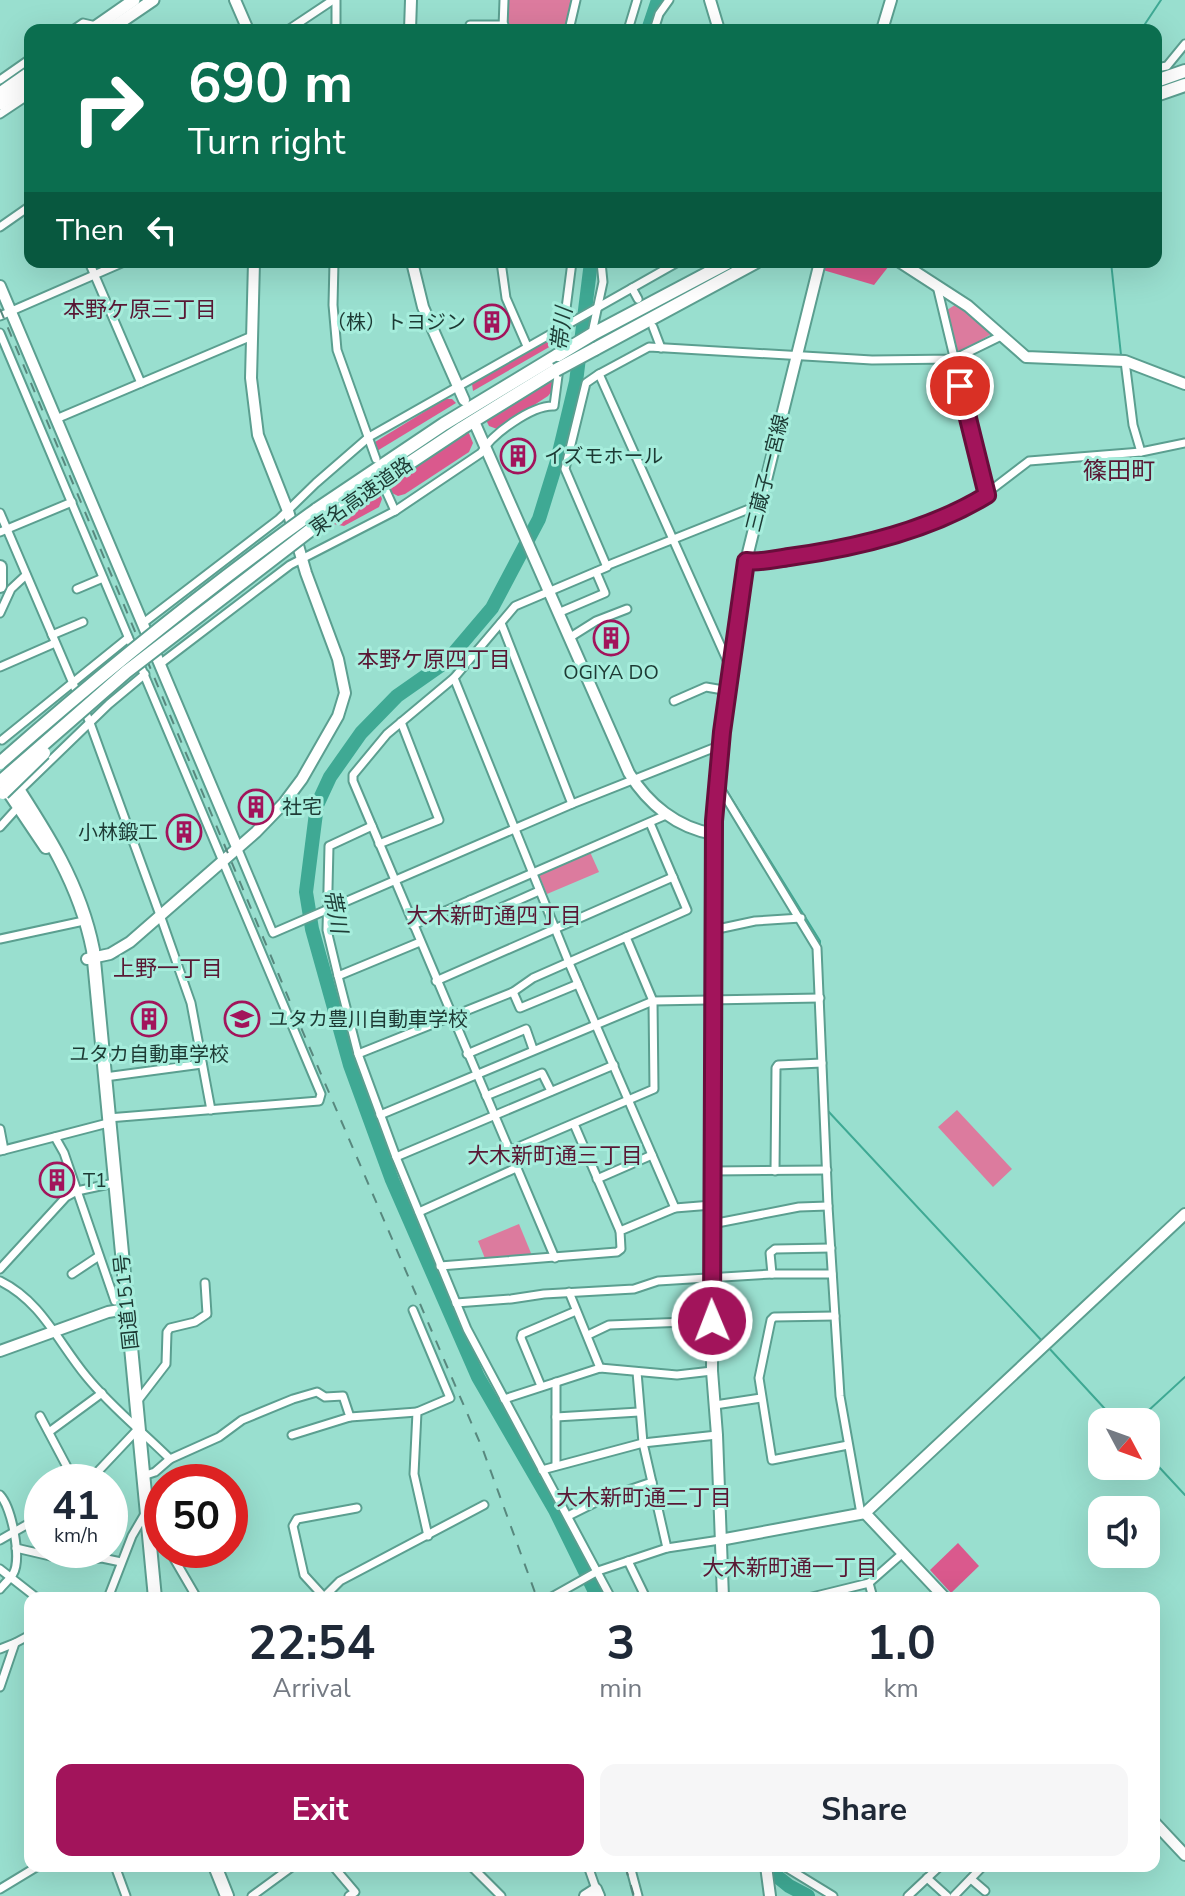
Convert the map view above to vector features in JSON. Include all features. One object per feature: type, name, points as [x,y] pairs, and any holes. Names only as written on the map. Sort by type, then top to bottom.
[{"type":"highway","points":[[1162,93],[1182,86]]},
{"type":"highway","name":"東名高速道路","points":[[1,788],[126,672],[319,516],[444,424],[591,335],[718,268]]},
{"type":"highway","name":"東名高速道路","points":[[0,762],[245,561],[556,370],[745,268]]},
{"type":"highway","points":[[0,567],[0,586]]},
{"type":"highway","name":"国道151号","points":[[0,762],[23,786],[80,901],[91,959],[91,985],[97,1005],[114,1183],[121,1305],[136,1403],[144,1488]]},
{"type":"highway","name":"国道151号","points":[[1,788],[19,806],[56,865],[72,901],[91,959]]},
{"type":"highway","name":"国道151号","points":[[152,1568],[154,1592]]},
{"type":"highway","points":[[217,1872],[227,1896]]},
{"type":"main road","points":[[108,24],[134,0]]},
{"type":"main road","points":[[111,24],[153,0]]},
{"type":"main road","points":[[0,93],[24,76]]},
{"type":"main road","points":[[0,104],[24,88]]},
{"type":"street","points":[[235,0],[245,24]]},
{"type":"street","points":[[297,24],[334,0],[336,24]]},
{"type":"street","points":[[410,24],[411,0]]},
{"type":"street","points":[[504,0],[504,24]]},
{"type":"street","points":[[570,24],[576,0]]},
{"type":"street","points":[[630,24],[637,0]]},
{"type":"street","points":[[656,24],[669,0]]},
{"type":"street","points":[[710,0],[717,24]]},
{"type":"street","points":[[884,24],[891,0]]},
{"type":"street","points":[[1162,67],[1167,66],[1185,44]]},
{"type":"street","points":[[0,80],[24,63]]},
{"type":"street","points":[[0,114],[24,98]]},
{"type":"street","points":[[0,227],[24,210]]},
{"type":"street","points":[[92,268],[141,383]]},
{"type":"street","points":[[5,314],[111,268]]},
{"type":"street","points":[[91,959],[110,954],[130,942],[266,822],[294,791],[338,716],[345,693],[338,659],[288,511],[258,435],[252,404],[254,268]]},
{"type":"street","points":[[334,268],[337,350],[376,459]]},
{"type":"street","points":[[413,268],[423,307],[464,400]]},
{"type":"street","points":[[502,268],[506,298],[527,346]]},
{"type":"street","points":[[160,664],[303,558],[395,511],[481,453],[490,439],[542,405],[554,406],[571,268]]},
{"type":"street","points":[[591,335],[603,282],[602,268]]},
{"type":"street","points":[[142,624],[288,511],[369,437],[667,268]]},
{"type":"street","name":"三蔵子一宮線","points":[[723,1592],[712,1371],[711,1279],[717,783],[746,561],[818,268]]},
{"type":"street","points":[[910,268],[968,306],[1018,352],[1035,360],[1125,361],[1185,384]]},
{"type":"street","points":[[936,284],[987,495]]},
{"type":"street","points":[[0,286],[5,314],[56,419],[273,933],[572,804],[721,745]]},
{"type":"street","points":[[632,288],[638,299]]},
{"type":"street","points":[[653,327],[661,348]]},
{"type":"street","points":[[0,333],[321,1094],[319,1101],[108,1120],[2,1150],[0,1129]]},
{"type":"street","points":[[56,419],[252,336]]},
{"type":"street","points":[[606,566],[565,469],[586,383],[599,374],[649,347],[872,360],[954,359],[1001,336]]},
{"type":"street","points":[[1125,361],[1133,425],[1141,452]]},
{"type":"street","points":[[599,374],[732,671]]},
{"type":"street","points":[[476,426],[633,779],[666,815],[702,832],[714,834]]},
{"type":"street","points":[[746,561],[807,555],[916,527],[974,503],[1029,461],[1141,452],[1185,443]]},
{"type":"street","points":[[386,491],[395,511]]},
{"type":"street","points":[[4,531],[72,502]]},
{"type":"street","points":[[555,1258],[436,981],[353,775],[401,722],[454,678],[518,603],[759,505]]},
{"type":"street","points":[[0,513],[4,531],[90,723],[160,915],[191,1003],[211,1110]]},
{"type":"street","points":[[558,613],[605,593],[596,572]]},
{"type":"street","points":[[0,613],[11,589],[26,575]]},
{"type":"street","points":[[77,589],[103,578]]},
{"type":"street","points":[[569,638],[596,621],[627,609]]},
{"type":"street","points":[[0,667],[83,622]]},
{"type":"street","points":[[501,623],[572,804]]},
{"type":"street","points":[[128,638],[73,685],[1,738],[23,786],[145,674]]},
{"type":"street","points":[[454,678],[569,963],[675,1208]]},
{"type":"street","points":[[674,701],[706,687],[729,691]]},
{"type":"street","points":[[379,844],[439,820],[401,722]]},
{"type":"street","points":[[717,783],[817,948],[840,1396],[863,1513],[939,1592]]},
{"type":"street","points":[[0,827],[19,806]]},
{"type":"street","points":[[413,925],[666,815]]},
{"type":"street","points":[[358,1054],[513,992],[533,978],[687,910],[650,823]]},
{"type":"street","points":[[372,826],[329,846],[325,912],[327,930],[358,1054],[456,1303],[608,1592]]},
{"type":"street","points":[[436,981],[673,877]]},
{"type":"street","points":[[470,900],[478,918],[539,891]]},
{"type":"street","points":[[713,930],[755,921],[801,918]]},
{"type":"street","points":[[0,939],[79,922]]},
{"type":"street","points":[[509,1151],[654,1089],[653,1001],[626,937]]},
{"type":"street","points":[[338,976],[420,942]]},
{"type":"street","points":[[513,992],[520,1008],[578,984]]},
{"type":"street","points":[[380,1115],[653,1001],[820,998]]},
{"type":"street","points":[[467,1054],[526,1029],[533,1049]]},
{"type":"street","points":[[775,1171],[776,1068],[778,1065],[822,1063]]},
{"type":"street","points":[[104,1077],[202,1064]]},
{"type":"street","points":[[396,1157],[614,1065]]},
{"type":"street","points":[[486,1096],[542,1073],[551,1091]]},
{"type":"street","points":[[440,1266],[555,1258],[617,1252],[621,1249],[620,1231],[574,1124]]},
{"type":"street","points":[[0,1351],[121,1305],[99,1256],[55,1137]]},
{"type":"street","points":[[597,1179],[652,1155]]},
{"type":"street","points":[[419,1212],[516,1168]]},
{"type":"street","points":[[712,1171],[827,1170]]},
{"type":"street","points":[[0,1269],[41,1227],[58,1203],[77,1191],[114,1183]]},
{"type":"street","points":[[620,1231],[675,1208],[712,1205]]},
{"type":"street","points":[[712,1224],[799,1207],[828,1206]]},
{"type":"street","points":[[560,1592],[596,1572],[667,1548],[863,1513],[1185,1214]]},
{"type":"street","points":[[772,1274],[770,1253],[775,1249],[831,1248]]},
{"type":"street","points":[[72,1274],[99,1256]]},
{"type":"street","points":[[456,1303],[634,1289],[658,1281],[772,1274],[832,1274]]},
{"type":"street","points":[[0,1281],[21,1292],[102,1393],[170,1459]]},
{"type":"street","points":[[136,1403],[166,1364],[167,1332],[170,1328],[195,1322],[207,1314],[205,1283]]},
{"type":"street","points":[[569,1292],[600,1368]]},
{"type":"street","points":[[292,1435],[350,1417],[417,1412],[450,1398],[413,1310]]},
{"type":"street","points":[[541,1386],[522,1334],[576,1311]]},
{"type":"street","points":[[835,1316],[774,1317],[771,1320],[759,1378],[761,1398],[772,1460],[848,1445]]},
{"type":"street","points":[[588,1335],[609,1325],[712,1321]]},
{"type":"street","points":[[504,1399],[600,1368],[677,1375],[712,1371]]},
{"type":"street","points":[[637,1372],[643,1443],[667,1548]]},
{"type":"street","points":[[556,1382],[556,1465]]},
{"type":"street","points":[[143,1476],[155,1472],[170,1459],[219,1437],[242,1420],[317,1392],[325,1397],[343,1396],[350,1417]]},
{"type":"street","points":[[49,1432],[102,1393]]},
{"type":"street","points":[[715,1405],[761,1398]]},
{"type":"street","points":[[417,1412],[414,1474],[428,1536]]},
{"type":"street","points":[[556,1417],[639,1412]]},
{"type":"street","points":[[40,1416],[66,1464]]},
{"type":"street","points":[[105,1464],[138,1429]]},
{"type":"street","points":[[542,1470],[643,1443],[717,1435]]},
{"type":"street","points":[[568,1516],[602,1499],[652,1482]]},
{"type":"street","points":[[0,1495],[8,1507],[16,1548],[15,1572],[0,1589]]},
{"type":"street","points":[[330,1592],[340,1581],[484,1505]]},
{"type":"street","points":[[319,1592],[304,1575],[293,1526],[297,1519],[357,1508]]},
{"type":"street","points":[[128,1546],[144,1514]]},
{"type":"street","points":[[0,1540],[24,1528]]},
{"type":"street","points":[[16,1548],[24,1550]]},
{"type":"street","points":[[832,1592],[869,1583],[903,1553]]},
{"type":"street","points":[[628,1561],[643,1592]]},
{"type":"street","points":[[110,1592],[119,1568]]},
{"type":"street","points":[[180,1568],[194,1592]]},
{"type":"street","points":[[0,1569],[30,1592]]},
{"type":"street","points":[[869,1583],[871,1592]]},
{"type":"street","points":[[0,1649],[24,1638]]},
{"type":"street","points":[[0,1687],[15,1643]]},
{"type":"street","points":[[1160,1828],[1185,1855]]},
{"type":"street","points":[[0,1889],[28,1872]]},
{"type":"street","points":[[117,1872],[126,1896]]},
{"type":"street","points":[[252,1896],[285,1872]]},
{"type":"street","points":[[338,1872],[355,1892],[349,1896]]},
{"type":"street","points":[[477,1872],[501,1896]]},
{"type":"street","points":[[585,1896],[598,1892],[590,1872]]},
{"type":"street","points":[[632,1872],[638,1896]]},
{"type":"street","points":[[767,1872],[770,1896]]},
{"type":"street","points":[[794,1872],[833,1896]]},
{"type":"street","points":[[908,1896],[934,1872]]},
{"type":"street","points":[[954,1896],[977,1872]]},
{"type":"street","points":[[927,1878],[947,1896]]},
{"type":"street","points":[[971,1879],[985,1891]]},
{"type":"shaded area","points":[[508,0],[571,0],[566,24],[508,24]]},
{"type":"shaded area","points":[[824,268],[887,268],[874,285]]},
{"type":"shaded area","points":[[958,303],[993,333],[956,352],[947,310]]},
{"type":"shaded area","points":[[553,338],[558,342],[473,391],[475,379]]},
{"type":"shaded area","points":[[554,379],[548,396],[497,429],[489,426],[486,420]]},
{"type":"shaded area","points":[[445,399],[456,403],[377,451],[375,442]]},
{"type":"shaded area","points":[[468,431],[473,443],[469,452],[405,494],[398,496],[392,493],[388,482]]},
{"type":"shaded area","points":[[378,488],[382,499],[379,507],[344,526],[328,523]]},
{"type":"shaded area","points":[[590,852],[599,872],[547,894],[538,873]]},
{"type":"shaded area","points":[[957,1110],[1012,1169],[993,1187],[938,1127]]},
{"type":"shaded area","points":[[519,1224],[533,1258],[486,1261],[478,1241]]},
{"type":"shaded area","points":[[958,1543],[979,1566],[952,1592],[930,1570]]},
{"type":"waterway","name":"帯川","points":[[650,24],[658,0]]},
{"type":"waterway","points":[[1145,24],[1161,0]]},
{"type":"waterway","name":"帯川","points":[[590,268],[576,382],[539,519],[492,608],[447,661],[397,696],[361,733],[330,777],[317,805],[306,892],[312,929],[350,1065],[392,1180],[478,1377],[555,1510],[595,1592]]},
{"type":"waterway","points":[[1112,268],[1121,355]]},
{"type":"waterway","points":[[725,788],[820,941],[820,947]]},
{"type":"waterway","points":[[821,957],[828,1111],[1043,1342]]},
{"type":"waterway","points":[[1048,1347],[1104,1408]]},
{"type":"waterway","points":[[1151,1408],[1185,1377]]},
{"type":"waterway","points":[[1160,1468],[1185,1495]]},
{"type":"waterway","name":"帯川","points":[[772,1872],[808,1896]]},
{"type":"railway","points":[[0,309],[296,1016],[483,1450],[535,1592]]},
{"type":"railway","points":[[627,1872],[634,1896]]},
{"type":"place","name":"（株）トヨジン","points":[[492,322]]},
{"type":"place","name":"イズモホール","points":[[518,456]]},
{"type":"place","name":"OGIYA DO","points":[[611,638]]},
{"type":"place","name":"社宅","points":[[256,807]]},
{"type":"place","name":"小林鍛工","points":[[184,832]]},
{"type":"place","name":"ユタカ自動車学校","points":[[149,1019]]},
{"type":"place","name":"ユタカ豊川自動車学校","points":[[242,1019]]},
{"type":"place","name":"T1","points":[[57,1180]]},
{"type":"district","name":"本野ケ原三丁目","points":[[140,309]]},
{"type":"district","name":"篠田町","points":[[1119,471]]},
{"type":"district","name":"本野ケ原四丁目","points":[[434,659]]},
{"type":"district","name":"大木新町通四丁目","points":[[494,915]]},
{"type":"district","name":"上野一丁目","points":[[168,968]]},
{"type":"district","name":"大木新町通三丁目","points":[[555,1155]]},
{"type":"district","name":"大木新町通二丁目","points":[[644,1497]]},
{"type":"district","name":"大木新町通一丁目","points":[[790,1567]]},
{"type":"route","points":[[712,1321],[714,821],[722,732],[746,561],[807,555],[869,540],[916,527],[987,495],[960,386]]}]
